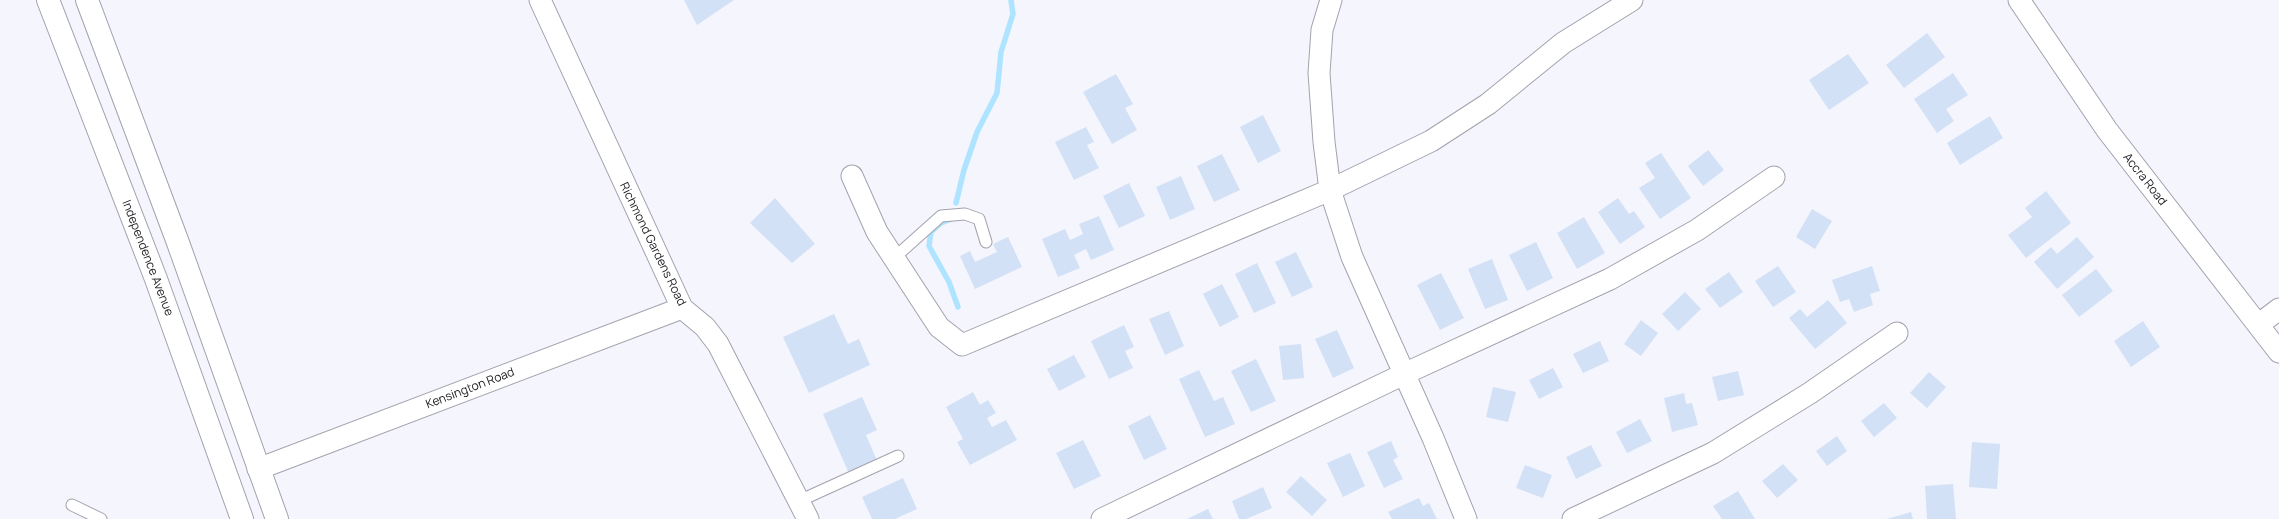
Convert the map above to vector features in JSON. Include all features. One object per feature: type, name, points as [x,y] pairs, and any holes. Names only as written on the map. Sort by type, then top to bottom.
[{"type":"highway","name":"Independence Avenue","points":[[48,0],[156,279],[242,519]]},
{"type":"highway","points":[[86,0],[177,240],[277,519]]},
{"type":"street","name":"Richmond Gardens Road","points":[[540,0],[682,308],[705,327],[718,344],[803,510]]},
{"type":"street","points":[[1331,0],[1322,30],[1319,73],[1324,142],[1330,190],[1352,257],[1466,519]]},
{"type":"street","points":[[852,176],[877,232],[939,328],[962,345],[1330,190],[1431,141],[1488,104],[1564,43],[1632,0]]},
{"type":"street","name":"Accra Road","points":[[2019,0],[2107,130],[2279,352]]},
{"type":"street","points":[[1102,519],[1404,374],[1610,279],[1696,230],[1774,177]]},
{"type":"street","name":"Kensington Road","points":[[258,469],[682,308]]},
{"type":"street","points":[[2258,325],[2279,309]]},
{"type":"street","points":[[1573,519],[1713,453],[1810,393],[1897,333]]},
{"type":"lane","points":[[894,258],[941,216],[965,214],[979,219],[986,242]]},
{"type":"lane","points":[[803,510],[898,456]]},
{"type":"lane","points":[[72,505],[101,519]]},
{"type":"building","points":[[684,0],[734,0],[697,25]]},
{"type":"building","points":[[1927,33],[1945,57],[1904,88],[1886,65]]},
{"type":"building","points":[[1848,54],[1869,83],[1829,110],[1809,80]]},
{"type":"building","points":[[1953,73],[1968,95],[1946,109],[1954,121],[1937,133],[1914,99]]},
{"type":"building","points":[[1116,74],[1133,104],[1125,108],[1137,130],[1112,144],[1083,92]]},
{"type":"building","points":[[1263,115],[1281,151],[1258,163],[1240,127]]},
{"type":"building","points":[[1990,116],[2003,138],[1960,165],[1947,143]]},
{"type":"building","points":[[1086,127],[1094,142],[1087,145],[1099,168],[1074,180],[1055,142]]},
{"type":"building","points":[[1708,150],[1724,170],[1703,186],[1688,166]]},
{"type":"building","points":[[1661,153],[1691,198],[1660,219],[1639,188],[1655,178],[1645,163]]},
{"type":"building","points":[[1222,154],[1240,190],[1214,202],[1197,166]]},
{"type":"building","points":[[1181,176],[1195,209],[1170,220],[1156,187]]},
{"type":"building","points":[[1129,183],[1145,216],[1119,228],[1103,196]]},
{"type":"building","points":[[2046,191],[2071,223],[2026,258],[2008,235],[2032,217],[2025,208]]},
{"type":"building","points":[[775,198],[815,244],[792,263],[750,223]]},
{"type":"building","points":[[1618,198],[1629,214],[1634,211],[1645,227],[1620,244],[1598,212]]},
{"type":"building","points":[[1812,209],[1832,221],[1815,249],[1796,237]]},
{"type":"building","points":[[1099,216],[1114,250],[1091,260],[1086,249],[1074,255],[1080,268],[1058,277],[1042,239],[1065,229],[1070,240],[1083,234],[1079,224]]},
{"type":"building","points":[[1584,217],[1605,253],[1577,269],[1557,233]]},
{"type":"building","points":[[1008,237],[1022,267],[975,289],[960,256],[970,251],[975,262],[997,252],[993,244]]},
{"type":"building","points":[[2077,237],[2094,257],[2057,289],[2034,262],[2051,247],[2057,254]]},
{"type":"building","points":[[1536,242],[1553,278],[1527,291],[1509,255]]},
{"type":"building","points":[[1296,252],[1313,287],[1292,297],[1275,262]]},
{"type":"building","points":[[1492,259],[1508,300],[1485,309],[1468,269]]},
{"type":"building","points":[[1257,263],[1276,303],[1254,313],[1235,274]]},
{"type":"building","points":[[1778,266],[1796,292],[1773,307],[1755,281]]},
{"type":"building","points":[[1872,266],[1880,291],[1870,294],[1873,305],[1854,312],[1849,299],[1840,302],[1832,280]]},
{"type":"building","points":[[2096,269],[2113,291],[2079,317],[2062,295]]},
{"type":"building","points":[[1729,272],[1743,292],[1720,308],[1705,289]]},
{"type":"building","points":[[1441,273],[1464,318],[1440,330],[1417,285]]},
{"type":"building","points":[[1222,284],[1239,317],[1220,327],[1203,294]]},
{"type":"building","points":[[1685,292],[1701,309],[1678,331],[1662,314]]},
{"type":"building","points":[[1828,300],[1847,323],[1815,349],[1789,318],[1800,309],[1807,317]]},
{"type":"building","points":[[1169,311],[1184,346],[1165,355],[1149,319]]},
{"type":"building","points":[[834,314],[848,344],[859,339],[870,365],[809,393],[783,337]]},
{"type":"building","points":[[1641,320],[1658,333],[1641,356],[1624,344]]},
{"type":"building","points":[[2143,321],[2160,347],[2131,367],[2114,341]]},
{"type":"building","points":[[1124,325],[1134,347],[1125,351],[1133,368],[1109,379],[1091,341]]},
{"type":"building","points":[[1337,330],[1354,368],[1333,378],[1315,339]]},
{"type":"building","points":[[1600,341],[1609,361],[1583,373],[1573,354]]},
{"type":"building","points":[[1301,344],[1304,378],[1283,380],[1279,346]]},
{"type":"building","points":[[1074,355],[1086,377],[1059,391],[1047,369]]},
{"type":"building","points":[[1256,359],[1276,401],[1251,412],[1231,371]]},
{"type":"building","points":[[1553,368],[1563,387],[1539,399],[1529,380]]},
{"type":"building","points":[[1199,370],[1214,401],[1223,397],[1235,424],[1205,437],[1179,379]]},
{"type":"building","points":[[1738,371],[1744,395],[1718,401],[1712,377]]},
{"type":"building","points":[[1929,372],[1946,387],[1927,408],[1910,393]]},
{"type":"building","points":[[1493,387],[1516,392],[1508,422],[1486,417]]},
{"type":"building","points":[[973,392],[980,405],[988,400],[996,413],[987,418],[992,427],[1006,420],[1017,440],[970,465],[957,442],[963,439],[946,407]]},
{"type":"building","points":[[1684,393],[1686,404],[1692,403],[1698,425],[1672,432],[1664,398]]},
{"type":"building","points":[[862,397],[877,430],[866,435],[878,463],[850,476],[823,414]]},
{"type":"building","points":[[1884,403],[1897,418],[1874,437],[1861,421]]},
{"type":"building","points":[[1150,415],[1167,449],[1144,460],[1128,426]]},
{"type":"building","points":[[1640,419],[1652,441],[1627,453],[1616,432]]},
{"type":"building","points":[[1837,436],[1847,451],[1827,466],[1816,451]]},
{"type":"building","points":[[1083,440],[1101,476],[1074,489],[1056,453]]},
{"type":"building","points":[[1391,441],[1398,457],[1393,460],[1403,479],[1384,488],[1367,452]]},
{"type":"building","points":[[1972,442],[2000,444],[1997,489],[1969,487]]},
{"type":"building","points":[[1591,445],[1602,466],[1576,479],[1566,457]]},
{"type":"building","points":[[1350,453],[1365,486],[1343,497],[1327,463]]},
{"type":"building","points":[[1783,464],[1798,480],[1777,498],[1762,481]]},
{"type":"building","points":[[1525,465],[1552,475],[1543,498],[1516,488]]},
{"type":"building","points":[[1301,476],[1327,500],[1312,516],[1286,492]]},
{"type":"building","points":[[903,478],[917,509],[895,519],[872,519],[862,497]]},
{"type":"building","points":[[1953,484],[1956,519],[1927,519],[1925,486]]},
{"type":"building","points":[[1263,487],[1272,508],[1246,519],[1239,519],[1232,501]]},
{"type":"building","points":[[1738,491],[1755,519],[1722,519],[1713,506]]},
{"type":"building","points":[[1419,498],[1423,506],[1429,503],[1437,519],[1392,519],[1388,512]]},
{"type":"building","points":[[1208,509],[1213,519],[1187,519]]},
{"type":"building","points":[[1911,512],[1913,519],[1887,519]]},
{"type":"waterway","points":[[956,203],[964,170],[977,132],[997,93],[1001,52],[1013,14],[1011,0]]},
{"type":"waterway","points":[[951,219],[941,223],[931,232],[929,246],[949,282],[958,307]]}]
